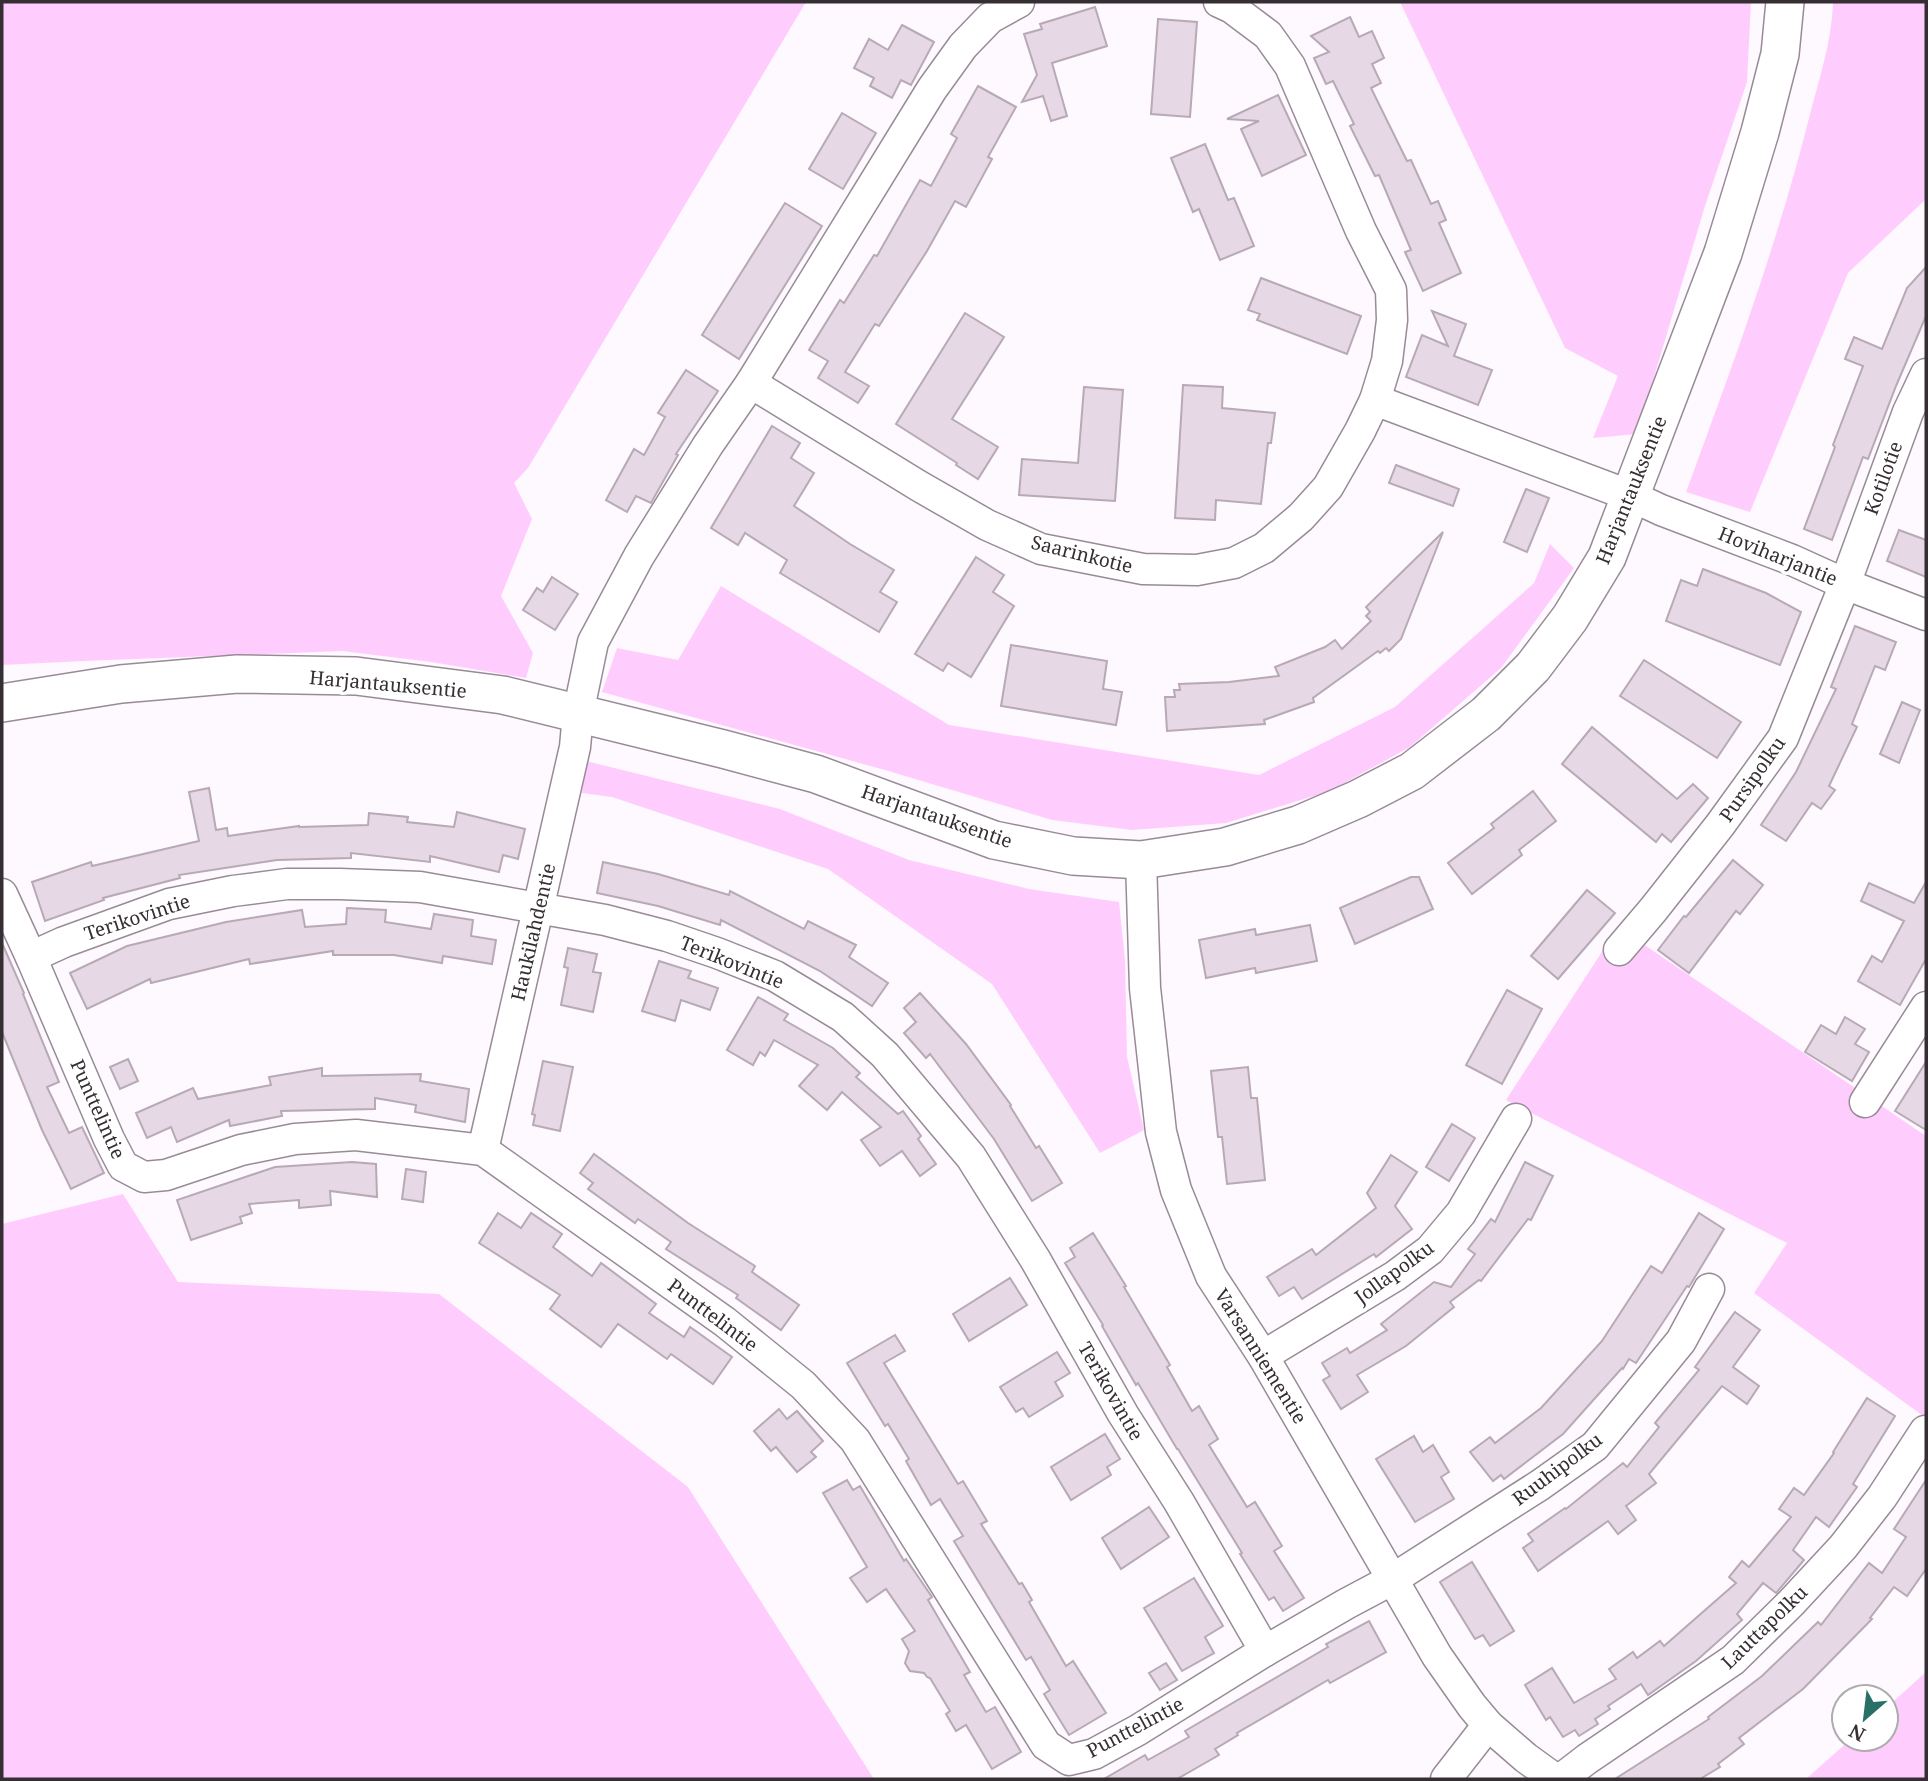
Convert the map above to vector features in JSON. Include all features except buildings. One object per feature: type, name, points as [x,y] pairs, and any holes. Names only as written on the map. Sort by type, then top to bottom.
[{"type":"street","points":[[578,714],[593,642],[639,555],[708,445],[751,383],[932,89],[964,46],[990,18],[1018,2]]},
{"type":"street","name":"Saarinkotie","points":[[751,383],[919,486],[988,524],[1041,548],[1143,569],[1197,570],[1234,563],[1264,548],[1301,517],[1328,487],[1360,431],[1375,400],[1387,361],[1392,320],[1391,290],[1361,231],[1290,66],[1268,35],[1232,8],[1219,2]]},
{"type":"street","name":"Harjantauksentie","points":[[2,703],[121,684],[250,674],[370,678],[503,695],[723,749],[816,774],[994,840],[1073,856],[1141,860],[1225,848],[1298,825],[1358,799],[1412,771],[1486,714],[1533,667],[1570,618],[1607,557],[1723,253],[1760,132],[1780,54],[1785,2]]},
{"type":"street","name":"Kotilotie","points":[[1845,584],[1908,412],[1926,374]]},
{"type":"street","points":[[1375,400],[1631,496]]},
{"type":"street","name":"Hoviharjantie","points":[[1631,496],[1926,615]]},
{"type":"street","name":"Pursipolku","points":[[1619,950],[1720,825],[1783,738],[1845,584]]},
{"type":"street","name":"Haukilahdentie","points":[[483,1150],[576,747],[578,714]]},
{"type":"street","name":"Varsanniementie","points":[[1141,860],[1145,988],[1161,1132],[1176,1190],[1211,1276],[1263,1356],[1437,1656],[1488,1725],[1526,1758],[1558,1779]]},
{"type":"street","name":"Terikovintie","points":[[31,957],[64,942],[169,904],[233,891],[287,884],[420,887],[539,906],[605,920],[667,936],[775,976],[843,1017],[885,1055],[971,1157],[1035,1259],[1116,1402],[1179,1502],[1265,1651]]},
{"type":"street","name":"Punttelintie","points":[[2,894],[123,1166],[144,1177],[166,1175],[241,1150],[295,1139],[356,1135],[483,1150],[725,1322],[803,1385],[855,1440],[1046,1745],[1069,1760],[1094,1754],[1138,1730],[1265,1651],[1393,1579]]},
{"type":"street","points":[[1865,1102],[1926,1007]]},
{"type":"street","name":"Jollapolku","points":[[1263,1356],[1395,1276],[1430,1250],[1461,1213],[1516,1119]]},
{"type":"street","name":"Ruuhipolku","points":[[1393,1579],[1540,1485],[1595,1446],[1681,1341],[1709,1289]]},
{"type":"street","name":"Lauttapolku","points":[[1558,1779],[1733,1660],[1843,1548],[1882,1497],[1925,1431]]},
{"type":"street","points":[[1446,1779],[1488,1725]]},
{"type":"shaded area","points":[[2,2],[806,2],[528,468],[514,483],[532,519],[501,596],[533,653],[526,678],[342,651],[2,665]]},
{"type":"shaded area","points":[[1400,2],[1751,2],[1747,82],[1705,206],[1637,434],[1593,438],[1618,376],[1565,348]]},
{"type":"shaded area","points":[[1833,2],[1926,2],[1926,199],[1848,273],[1750,512],[1686,492],[1736,355],[1782,216],[1824,62]]},
{"type":"shaded area","points":[[1550,544],[1574,568],[1501,668],[1410,747],[1330,791],[1226,823],[1132,830],[1052,820],[885,770],[602,692],[617,648],[678,660],[721,586],[949,725],[1259,775],[1395,707],[1534,583]]},
{"type":"shaded area","points":[[586,761],[780,809],[909,860],[1029,889],[1119,902],[1125,960],[1127,1057],[1144,1130],[1100,1153],[992,984],[828,869],[612,797],[582,793]]},
{"type":"shaded area","points":[[1618,927],[1926,1136],[1926,1418],[1754,1293],[1787,1243],[1506,1100]]},
{"type":"shaded area","points":[[123,1194],[178,1282],[439,1294],[688,1487],[874,1779],[2,1779],[2,1224]]},
{"type":"shaded area","points":[[1926,1672],[1926,1779],[1806,1779],[1835,1753],[1900,1753],[1900,1695]]}]
